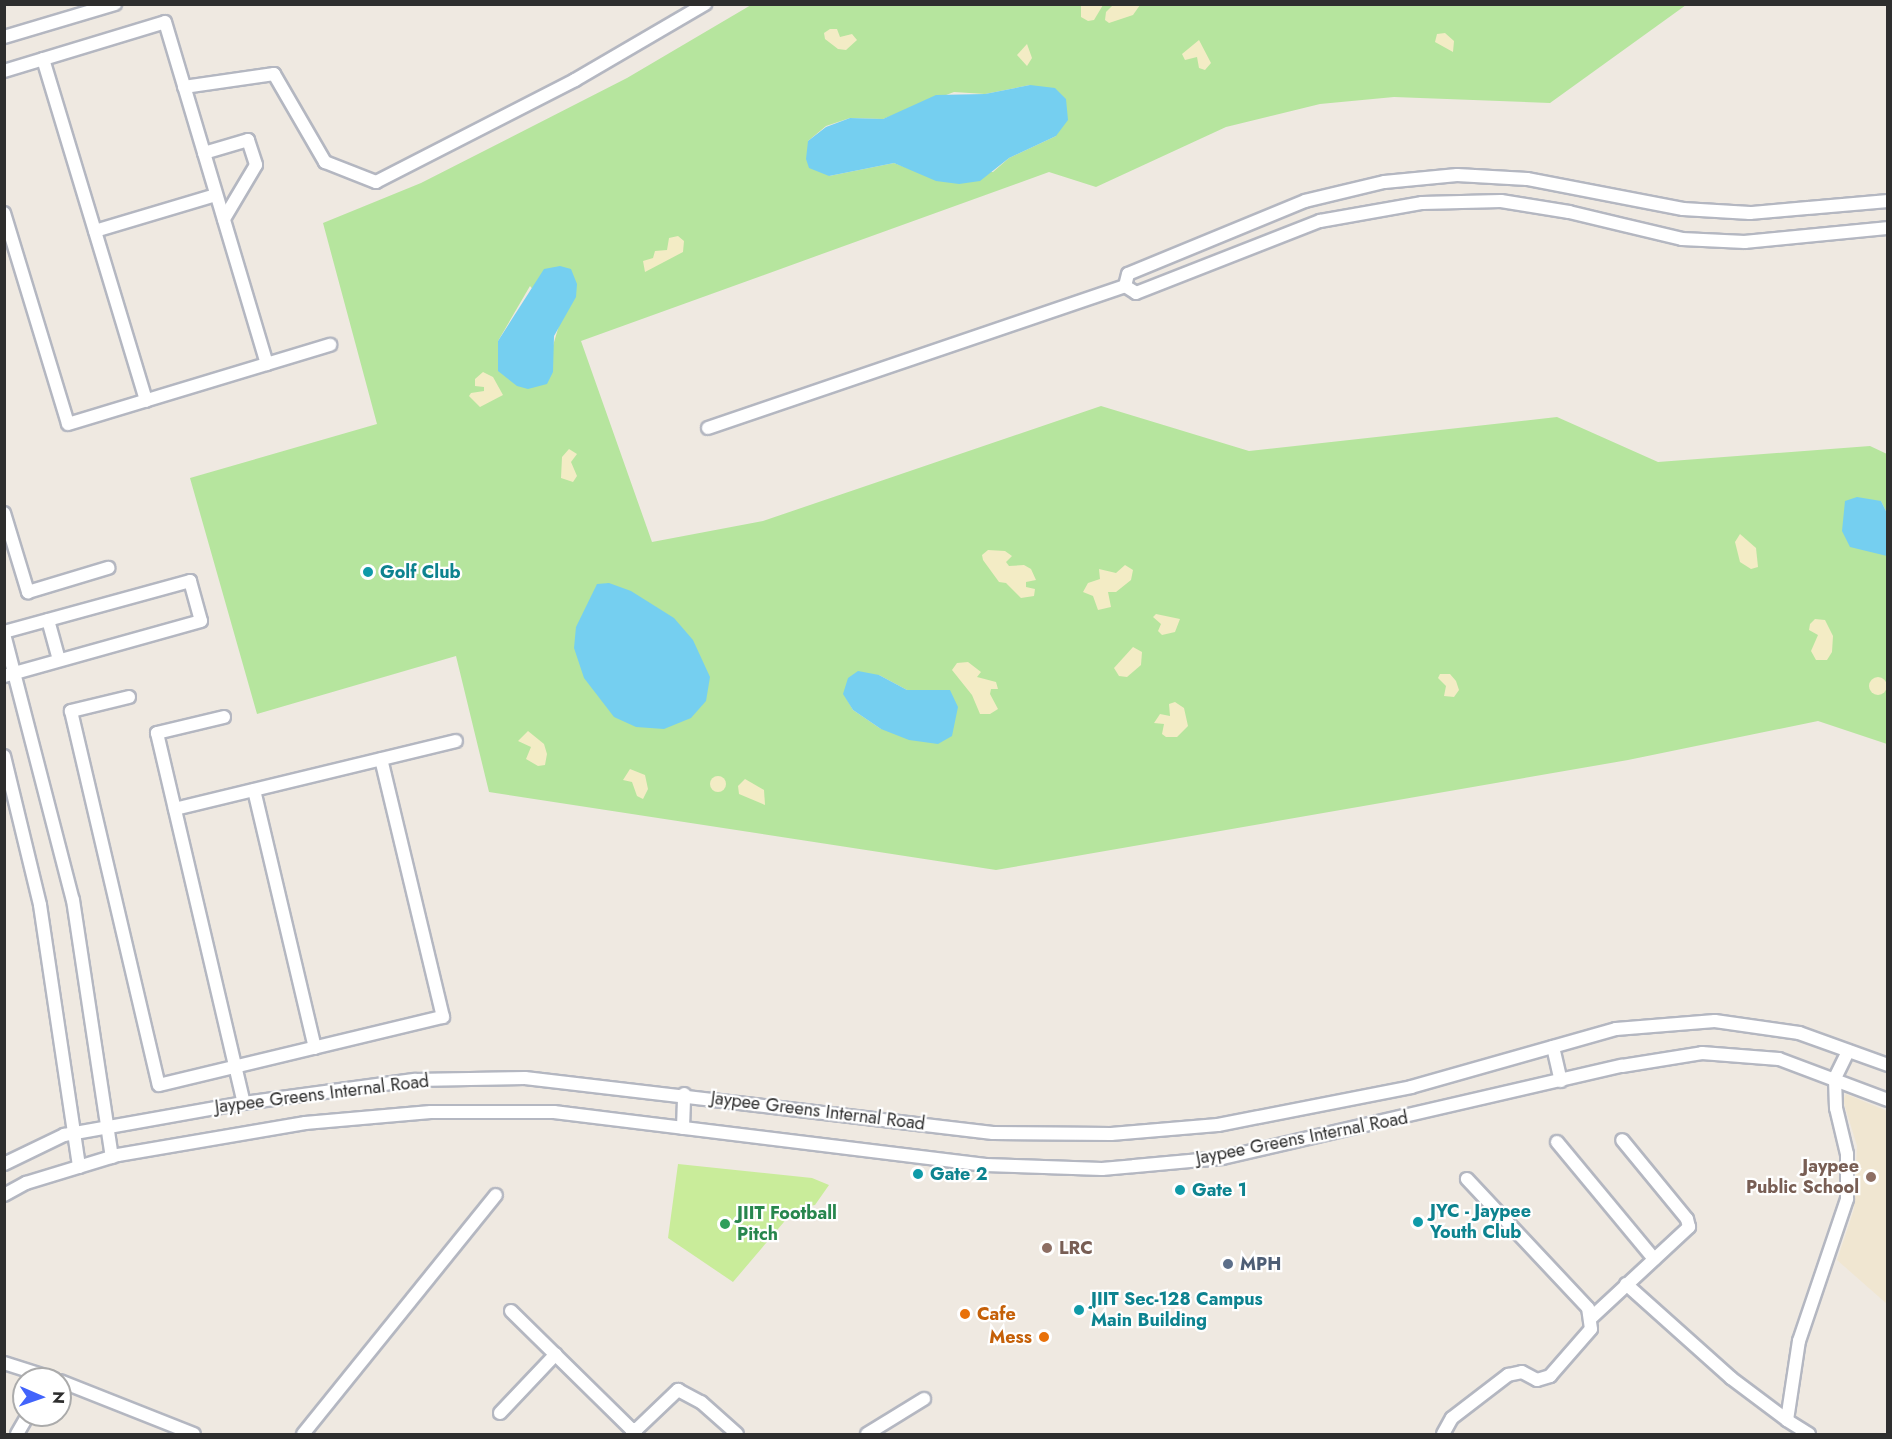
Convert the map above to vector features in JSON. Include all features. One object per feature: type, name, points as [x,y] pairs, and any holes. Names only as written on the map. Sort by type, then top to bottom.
[{"type":"street","points":[[4,37],[115,4]]},
{"type":"street","points":[[184,87],[274,74],[325,162],[376,182],[576,80],[705,4]]},
{"type":"street","points":[[4,71],[165,22],[267,364]]},
{"type":"street","points":[[43,59],[146,401]]},
{"type":"street","points":[[204,153],[248,140],[256,165],[224,219]]},
{"type":"street","points":[[1125,286],[1128,274],[1305,201],[1384,182],[1457,175],[1527,179],[1683,209],[1749,213],[1887,201]]},
{"type":"street","points":[[94,231],[216,195]]},
{"type":"street","points":[[1125,286],[1136,293],[1320,221],[1422,203],[1501,201],[1569,212],[1682,239],[1745,242],[1887,228]]},
{"type":"street","points":[[4,213],[68,424],[330,345]]},
{"type":"street","points":[[708,428],[1125,286]]},
{"type":"street","points":[[4,513],[28,592],[108,568]]},
{"type":"street","points":[[10,674],[201,621],[190,581],[4,633],[10,674],[73,900],[110,1127],[112,1157]]},
{"type":"street","points":[[48,620],[59,660]]},
{"type":"street","points":[[129,697],[70,711],[159,1085],[443,1017],[381,759]]},
{"type":"street","points":[[224,717],[156,733],[244,1103]]},
{"type":"street","points":[[175,809],[456,741]]},
{"type":"street","points":[[4,756],[40,905],[76,1133],[79,1167]]},
{"type":"street","points":[[254,790],[315,1048]]},
{"type":"street","name":"Jaypee Greens Internal Road","points":[[4,1164],[76,1133],[244,1103],[416,1080],[525,1078],[684,1094],[993,1133],[1110,1134],[1218,1125],[1412,1087],[1616,1029],[1715,1021],[1799,1032],[1887,1065]]},
{"type":"street","points":[[1553,1047],[1561,1081]]},
{"type":"street","points":[[1787,1420],[1799,1341],[1847,1199],[1847,1154],[1836,1107],[1835,1078],[1848,1051]]},
{"type":"street","name":"Jaypee Greens Internal Road","points":[[4,1195],[26,1183],[112,1157],[305,1123],[431,1112],[554,1112],[986,1166],[1102,1169],[1222,1158],[1561,1081],[1702,1053],[1779,1059],[1835,1078],[1887,1100]]},
{"type":"street","name":"Jaypee Greens Internal Road","points":[[683,1128],[684,1094]]},
{"type":"street","points":[[1443,1434],[1452,1418],[1508,1375],[1522,1372],[1537,1380],[1550,1376],[1586,1338],[1591,1318],[1688,1230],[1689,1223],[1622,1140]]},
{"type":"street","points":[[1557,1142],[1654,1259]]},
{"type":"street","points":[[1467,1179],[1581,1299],[1591,1318]]},
{"type":"street","points":[[303,1434],[496,1195]]},
{"type":"street","points":[[1626,1284],[1731,1378],[1809,1434]]},
{"type":"street","points":[[511,1311],[631,1429],[637,1430],[678,1390],[700,1402],[736,1434]]},
{"type":"street","points":[[500,1413],[556,1354]]},
{"type":"street","points":[[72,1386],[194,1434]]},
{"type":"street","points":[[867,1434],[924,1399]]},
{"type":"shaded area","name":"Jaypee Public School","points":[[1846,1094],[1887,1111],[1887,1304],[1837,1260],[1854,1209],[1857,1146],[1843,1100]]},
{"type":"green space","points":[[751,5],[1686,5],[1550,103],[1394,97],[1320,104],[1226,127],[1096,187],[1049,172],[581,341],[652,542],[763,521],[1101,406],[1249,451],[1557,417],[1658,462],[1870,446],[1887,454],[1887,513],[1881,501],[1887,556],[1887,744],[1818,721],[1628,760],[996,870],[489,792],[456,656],[257,714],[190,478],[377,424],[323,223],[421,183],[627,78]],"holes":[[[1030,85],[1056,136],[1009,158],[993,172],[910,169],[894,163],[829,176],[808,141],[826,126],[850,118],[883,119],[954,92],[985,94]],[[530,286],[560,322],[552,349],[498,341]],[[879,675],[907,690],[881,729],[853,710],[844,694]]]},
{"type":"green space","name":"JIIT Football Pitch","points":[[678,1164],[812,1178],[829,1185],[815,1205],[795,1209],[733,1282],[668,1238]]},
{"type":"sand","points":[[1081,4],[1103,5],[1094,20],[1088,21],[1081,17]]},
{"type":"sand","points":[[1113,5],[1140,5],[1133,15],[1109,23],[1105,20],[1106,12]]},
{"type":"sand","points":[[830,29],[837,29],[840,37],[852,34],[857,40],[846,50],[838,49],[825,39],[824,33]]},
{"type":"sand","points":[[1445,33],[1454,41],[1453,52],[1435,42],[1437,34]]},
{"type":"sand","points":[[1199,40],[1211,63],[1205,70],[1199,68],[1197,57],[1185,60],[1182,54]]},
{"type":"sand","points":[[1027,44],[1032,58],[1027,66],[1017,55]]},
{"type":"sand","points":[[678,236],[684,241],[683,252],[645,272],[643,261],[653,258],[655,251],[667,250],[669,238]]},
{"type":"sand","points":[[483,372],[493,377],[503,395],[480,407],[469,396],[471,393],[484,391],[484,387],[475,386],[475,379]]},
{"type":"sand","points":[[569,449],[577,454],[571,462],[577,476],[573,482],[561,478],[562,457]]},
{"type":"sand","points":[[1740,534],[1756,548],[1758,567],[1751,569],[1740,562],[1735,542]]},
{"type":"sand","points":[[988,550],[1005,551],[1012,556],[1006,562],[1009,566],[1024,565],[1031,569],[1036,580],[1026,582],[1026,587],[1035,589],[1034,596],[1021,598],[1006,583],[999,582],[983,560],[982,555]]},
{"type":"sand","points":[[1125,565],[1133,570],[1131,580],[1116,592],[1108,592],[1111,607],[1098,610],[1093,596],[1083,592],[1088,583],[1100,579],[1099,569],[1116,573]]},
{"type":"sand","points":[[1156,614],[1180,619],[1175,632],[1162,635],[1158,631],[1161,624],[1153,617]]},
{"type":"sand","points":[[1815,619],[1825,620],[1833,636],[1832,652],[1827,660],[1816,660],[1811,651],[1818,635],[1809,630],[1810,624]]},
{"type":"sand","points":[[1133,647],[1142,652],[1141,665],[1127,677],[1119,676],[1114,668]]},
{"type":"sand","points":[[968,662],[981,672],[977,677],[996,682],[998,689],[991,689],[990,694],[998,709],[990,714],[980,714],[972,695],[952,670],[957,663]]},
{"type":"sand","points":[[1440,674],[1450,674],[1456,681],[1459,690],[1454,697],[1444,696],[1446,686],[1438,678]]},
{"type":"sand","points":[[1878,677],[1884,680],[1887,686],[1884,692],[1878,695],[1872,692],[1869,686],[1872,680]]},
{"type":"sand","points":[[1175,702],[1184,708],[1188,726],[1177,737],[1166,737],[1162,734],[1164,724],[1154,723],[1160,714],[1170,716],[1169,704]]},
{"type":"sand","points":[[528,731],[544,744],[547,754],[545,765],[538,766],[526,759],[531,747],[518,741]]},
{"type":"sand","points":[[630,769],[645,775],[648,789],[643,799],[637,796],[632,782],[623,780]]},
{"type":"sand","points":[[715,776],[721,776],[726,784],[724,790],[715,792],[710,787],[710,781]]},
{"type":"sand","points":[[745,779],[764,790],[765,805],[739,794],[738,786]]},
{"type":"water","points":[[1030,85],[1055,88],[1066,99],[1068,120],[1056,136],[1009,158],[980,181],[959,184],[936,181],[894,163],[829,176],[809,168],[806,159],[808,141],[826,127],[850,118],[883,119],[936,95],[985,94]]},
{"type":"water","points":[[560,266],[571,269],[577,284],[576,297],[554,336],[553,372],[547,384],[528,389],[517,386],[498,371],[498,341],[544,269]]},
{"type":"water","points":[[1857,497],[1881,501],[1887,513],[1887,556],[1850,547],[1842,531],[1845,501]]},
{"type":"water","points":[[609,583],[631,591],[674,618],[693,640],[710,677],[706,701],[691,718],[664,729],[636,727],[614,717],[584,678],[574,648],[576,627],[597,584]]},
{"type":"water","points":[[858,671],[879,675],[907,690],[950,690],[958,707],[952,736],[938,744],[909,740],[881,729],[853,710],[843,694],[848,678]]},
{"type":"place","name":"Golf Club","points":[[368,572]]},
{"type":"place","name":"Gate 2","points":[[918,1174]]},
{"type":"place","name":"Jaypee Public School","points":[[1871,1177]]},
{"type":"place","name":"Gate 1","points":[[1180,1190]]},
{"type":"place","name":"JYC - Jaypee Youth Club","points":[[1418,1222]]},
{"type":"place","name":"JIIT Football Pitch","points":[[725,1224]]},
{"type":"place","name":"LRC","points":[[1047,1248]]},
{"type":"place","name":"MPH","points":[[1228,1264]]},
{"type":"place","name":"JIIT Sec-128 Campus Main Building","points":[[1079,1310]]},
{"type":"place","name":"Cafe","points":[[965,1314]]},
{"type":"place","name":"Mess","points":[[1044,1337]]}]
